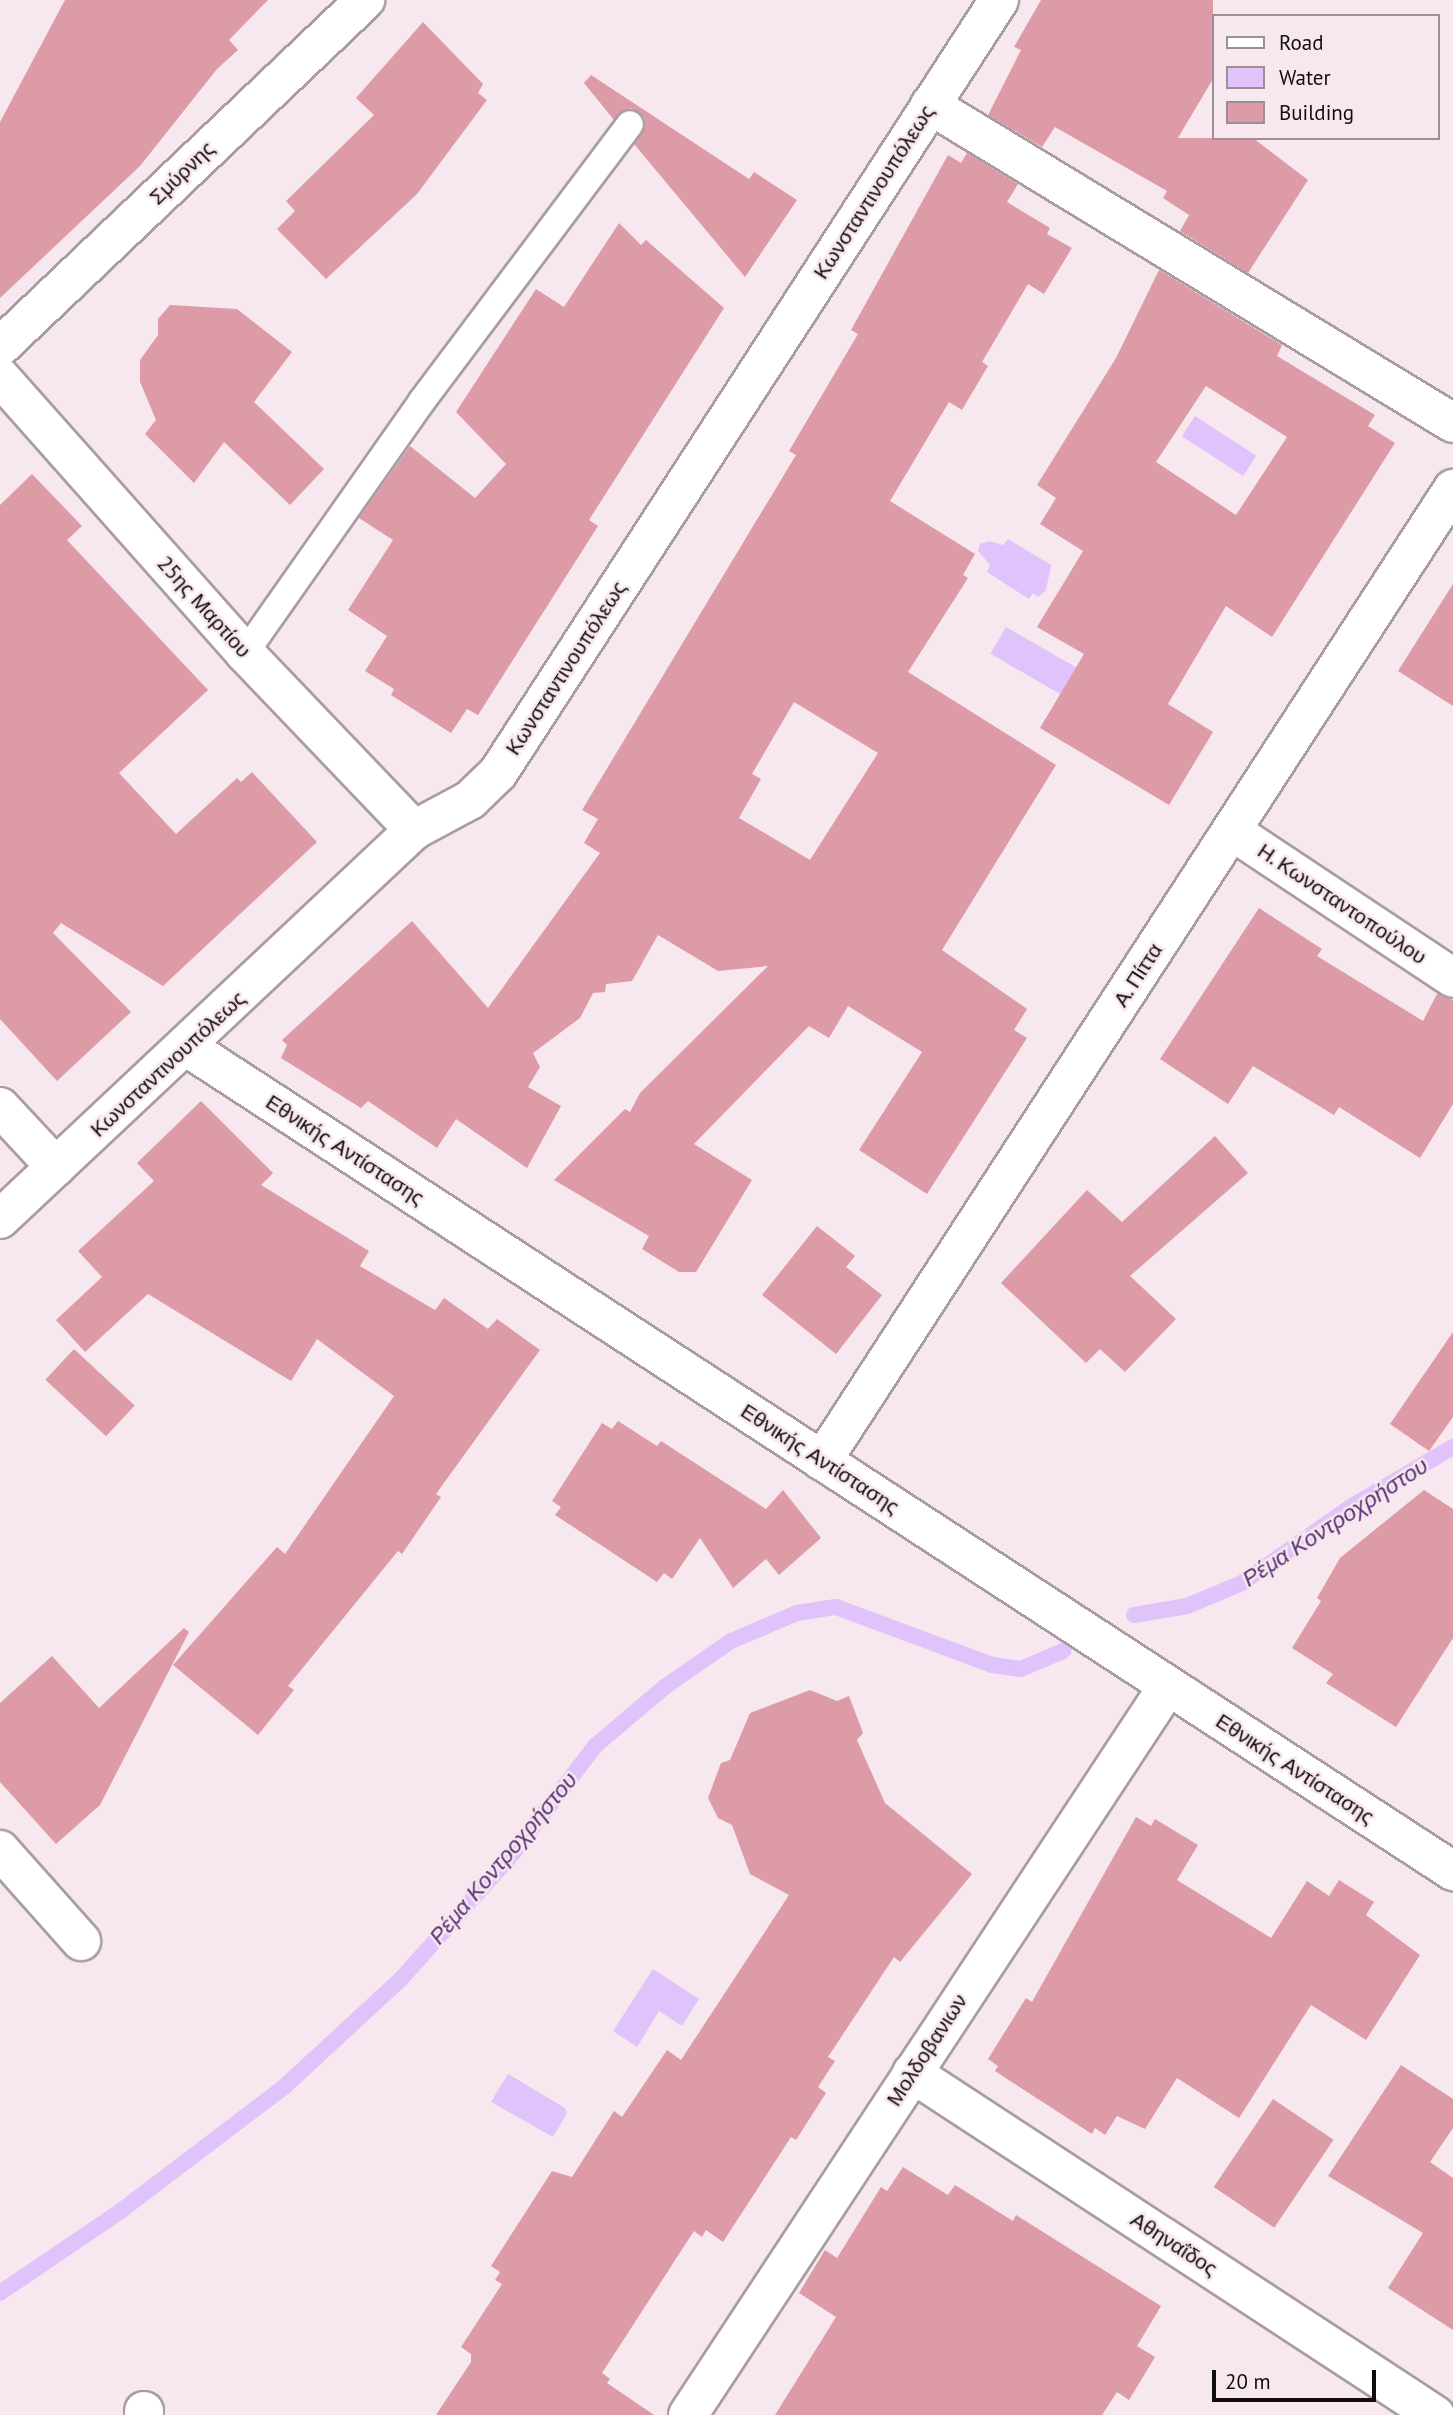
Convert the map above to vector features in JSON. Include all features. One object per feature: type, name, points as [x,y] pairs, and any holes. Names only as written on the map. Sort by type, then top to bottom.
[{"type":"street","name":"Σμύρνης","points":[[0,347],[365,0]]},
{"type":"street","name":"Κωνσταντινουπόλεως","points":[[0,1219],[187,1047],[414,830],[470,800],[498,772],[999,0]]},
{"type":"street","points":[[930,105],[1453,423]]},
{"type":"street","name":"25ης Μαρτίου","points":[[0,377],[245,653],[414,830]]},
{"type":"street","name":"Α. Πίττα","points":[[822,1461],[1453,489]]},
{"type":"street","name":"Η. Κωνσταντοπούλου","points":[[1232,831],[1453,978]]},
{"type":"street","name":"Εθνικής Αντίστασης","points":[[187,1047],[1453,1871]]},
{"type":"street","points":[[0,1107],[56,1167]]},
{"type":"street","name":"Μολδοβανιων","points":[[688,2415],[1168,1686]]},
{"type":"street","points":[[0,1850],[81,1941]]},
{"type":"street","name":"Αθηναΐδος","points":[[912,2073],[1435,2415]]},
{"type":"lane","points":[[245,653],[422,401],[630,124]]},
{"type":"water","points":[[1195,416],[1256,456],[1243,476],[1182,436]]},
{"type":"water","points":[[1008,539],[1051,565],[1046,590],[1038,597],[1033,593],[1029,599],[987,572],[990,565],[978,551],[980,544],[989,541],[1003,545]]},
{"type":"water","points":[[1006,627],[1076,667],[1061,694],[990,654]]},
{"type":"water","points":[[653,1969],[699,1999],[682,2026],[659,2011],[637,2047],[613,2031]]},
{"type":"water","points":[[508,2074],[565,2108],[567,2113],[553,2137],[491,2102]]},
{"type":"building","points":[[65,0],[268,0],[229,40],[238,50],[217,69],[140,166],[0,298],[0,122]]},
{"type":"building","points":[[1041,0],[1213,0],[1212,81],[1178,138],[1256,140],[1308,180],[1248,273],[1180,231],[1189,215],[1163,198],[1167,191],[1055,127],[1042,147],[988,115],[1021,50],[1014,47]]},
{"type":"building","points":[[423,22],[483,84],[478,93],[487,100],[417,194],[326,279],[277,229],[295,211],[286,201],[374,115],[356,98]]},
{"type":"building","points":[[591,75],[749,179],[754,172],[797,200],[745,277],[634,144],[645,127],[644,117],[631,108],[614,120],[584,83]]},
{"type":"building","points":[[967,153],[1018,184],[1007,202],[1050,228],[1047,234],[1072,248],[1044,294],[1028,284],[982,362],[988,366],[962,410],[949,402],[890,501],[975,554],[963,575],[968,578],[908,672],[1056,765],[942,950],[1027,1009],[1014,1030],[1027,1038],[927,1194],[859,1150],[922,1052],[848,1006],[829,1038],[809,1026],[694,1144],[752,1180],[696,1272],[679,1272],[642,1249],[649,1236],[554,1180],[625,1109],[630,1112],[640,1093],[768,966],[718,971],[658,935],[632,981],[606,984],[605,992],[593,993],[580,1018],[533,1053],[540,1067],[528,1087],[561,1106],[527,1168],[456,1119],[437,1148],[368,1101],[361,1108],[281,1058],[287,1045],[282,1040],[412,921],[488,1008],[600,853],[584,843],[598,819],[582,810],[796,455],[789,451],[858,334],[851,330],[948,155],[961,163]],"holes":[[[794,702],[878,753],[810,860],[739,818],[761,779],[752,774]]]},
{"type":"building","points":[[619,223],[641,245],[646,240],[724,308],[589,520],[598,526],[478,715],[467,709],[451,733],[391,695],[394,689],[365,671],[387,636],[348,610],[393,540],[359,518],[410,446],[475,498],[506,464],[456,412],[536,289],[564,307]]},
{"type":"building","points":[[1159,270],[1282,345],[1277,356],[1375,415],[1368,426],[1395,443],[1272,637],[1226,606],[1168,704],[1213,732],[1169,805],[1040,728],[1084,654],[1037,627],[1083,551],[1040,524],[1056,498],[1037,485],[1116,358]],"holes":[[[1206,386],[1287,437],[1236,515],[1156,462]]]},
{"type":"building","points":[[170,305],[237,309],[292,352],[254,402],[324,469],[290,505],[224,442],[194,483],[145,434],[156,420],[140,382],[140,360],[158,335],[158,319]]},
{"type":"building","points":[[32,474],[82,526],[67,540],[208,690],[119,773],[176,834],[237,778],[241,782],[252,772],[317,842],[163,986],[61,923],[53,933],[131,1012],[57,1081],[0,1019],[0,505]]},
{"type":"building","points":[[1453,584],[1453,706],[1398,671]]},
{"type":"building","points":[[1259,908],[1322,949],[1317,956],[1423,1021],[1437,994],[1453,1000],[1453,1104],[1420,1158],[1339,1107],[1334,1115],[1253,1066],[1228,1104],[1160,1059]]},
{"type":"building","points":[[201,1101],[273,1173],[261,1185],[369,1251],[360,1266],[435,1310],[444,1298],[488,1329],[497,1319],[540,1350],[436,1494],[441,1497],[402,1554],[398,1551],[288,1686],[294,1690],[258,1735],[173,1665],[277,1547],[285,1554],[394,1396],[317,1339],[291,1381],[148,1294],[85,1352],[56,1320],[102,1277],[78,1251],[154,1181],[137,1163]]},
{"type":"building","points":[[1215,1136],[1248,1173],[1130,1276],[1176,1319],[1125,1372],[1100,1349],[1086,1363],[1001,1283],[1087,1190],[1122,1222]]},
{"type":"building","points":[[817,1226],[855,1256],[846,1267],[882,1295],[836,1354],[762,1295]]},
{"type":"building","points":[[1453,1332],[1453,1417],[1429,1451],[1390,1424]]},
{"type":"building","points":[[74,1349],[135,1406],[106,1436],[45,1380]]},
{"type":"building","points":[[618,1421],[657,1446],[661,1441],[766,1509],[783,1490],[821,1538],[779,1575],[766,1559],[733,1588],[700,1538],[672,1579],[664,1573],[657,1582],[555,1515],[561,1507],[552,1501],[602,1423],[612,1429]]},
{"type":"building","points":[[1424,1490],[1453,1509],[1453,1638],[1396,1727],[1326,1683],[1333,1674],[1292,1648],[1321,1601],[1317,1598],[1340,1558]]},
{"type":"building","points":[[184,1628],[189,1632],[100,1805],[56,1844],[0,1782],[0,1703],[52,1656],[99,1708]]},
{"type":"building","points":[[810,1690],[837,1701],[849,1696],[863,1733],[857,1740],[885,1803],[972,1874],[900,1962],[894,1957],[828,2057],[835,2061],[818,2087],[826,2093],[796,2140],[791,2137],[723,2242],[706,2230],[702,2237],[694,2231],[602,2373],[610,2379],[607,2383],[654,2415],[436,2415],[471,2362],[471,2354],[461,2347],[502,2284],[495,2280],[500,2272],[491,2266],[552,2171],[572,2177],[614,2111],[622,2117],[667,2050],[681,2060],[789,1895],[750,1874],[732,1825],[718,1818],[708,1798],[721,1763],[730,1760],[750,1713]]},
{"type":"building","points":[[1136,1817],[1151,1826],[1155,1819],[1198,1845],[1177,1880],[1271,1938],[1307,1881],[1329,1896],[1339,1880],[1374,1902],[1366,1915],[1420,1955],[1366,2040],[1311,2005],[1239,2118],[1177,2078],[1145,2129],[1117,2116],[1105,2135],[1095,2128],[1092,2134],[995,2071],[998,2066],[988,2059],[1026,1998],[1032,2002]]},
{"type":"building","points":[[1401,2065],[1453,2099],[1453,2128],[1430,2162],[1453,2178],[1453,2330],[1388,2288],[1423,2233],[1328,2176]]},
{"type":"building","points":[[1273,2099],[1334,2140],[1274,2228],[1214,2187]]},
{"type":"building","points":[[903,2167],[948,2195],[955,2185],[1013,2221],[1016,2215],[1161,2306],[1137,2346],[1155,2357],[1129,2400],[1117,2392],[1102,2415],[775,2415],[836,2317],[799,2293],[825,2250],[837,2258],[881,2187],[887,2191]]},
{"type":"waterway","name":"Ρέμα Κοντροχρήστου","points":[[1134,1615],[1187,1606],[1242,1583],[1349,1508],[1453,1447]]},
{"type":"waterway","name":"Ρέμα Κοντροχρήστου","points":[[0,2293],[122,2210],[284,2087],[401,1979],[514,1852],[595,1746],[666,1686],[731,1641],[797,1613],[836,1607],[992,1665],[1021,1669],[1063,1651]]}]
